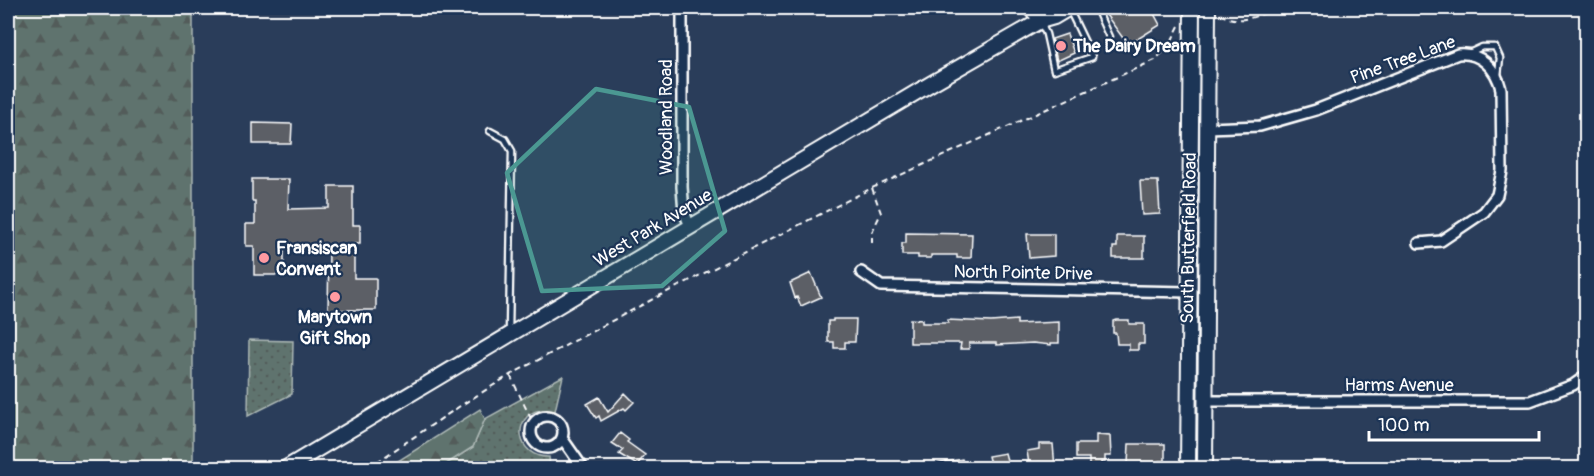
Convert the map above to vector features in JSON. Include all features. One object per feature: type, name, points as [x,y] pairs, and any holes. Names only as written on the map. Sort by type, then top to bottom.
[{"type":"main road","points":[[1040,21],[1046,8]]},
{"type":"main road","name":"West Park Avenue","points":[[286,468],[690,226],[1040,21],[1054,17],[1069,8]]},
{"type":"main road","name":"South Butterfield Road","points":[[1188,468],[1192,8]]},
{"type":"main road","name":"South Butterfield Road","points":[[1205,468],[1208,128],[1212,10]]},
{"type":"street","name":"Woodland Road","points":[[682,8],[682,187],[684,212],[690,226]]},
{"type":"street","points":[[1027,8],[1040,21]]},
{"type":"street","name":"Pine Tree Lane","points":[[1208,128],[1260,126],[1316,110],[1458,54],[1469,53],[1479,56],[1498,76]]},
{"type":"street","points":[[1419,243],[1442,241],[1484,212],[1497,195],[1502,171],[1501,88],[1498,76]]},
{"type":"street","name":"North Pointe Drive","points":[[861,272],[881,286],[1189,292]]},
{"type":"street","name":"Harms Avenue","points":[[1205,401],[1530,401],[1573,385],[1585,377]]},
{"type":"street","points":[[547,416],[557,419],[563,428],[560,443],[550,448],[539,447],[535,444],[531,434],[533,423],[547,416]]},
{"type":"street","points":[[562,438],[583,468]]},
{"type":"lane","points":[[1040,21],[1046,34],[1054,70],[1092,57],[1069,8]]},
{"type":"lane","points":[[1096,8],[1109,36]]},
{"type":"lane","points":[[1469,53],[1482,47],[1495,47],[1500,58],[1498,76]]},
{"type":"lane","points":[[490,131],[505,140],[512,151],[509,335]]},
{"type":"path","points":[[1212,10],[1233,21],[1245,20],[1278,8]]},
{"type":"path","points":[[368,468],[510,375],[657,297],[872,188],[1155,60],[1169,46],[1179,27],[1179,17]]},
{"type":"path","points":[[872,188],[881,213],[872,232],[872,246]]},
{"type":"path","points":[[510,375],[533,423]]},
{"type":"highlighted area","points":[[596,89],[689,107],[725,231],[662,286],[542,291],[507,173]]},
{"type":"green space","points":[[8,8],[208,8],[193,16],[193,468],[8,468]]},
{"type":"green space","points":[[249,340],[293,341],[292,394],[248,416]]},
{"type":"green space","points":[[563,376],[555,411],[542,410],[531,414],[521,428],[524,444],[538,456],[549,457],[550,468],[440,468],[473,447],[485,419]]},
{"type":"green space","points":[[480,409],[485,419],[473,447],[440,468],[387,468]]},
{"type":"building","points":[[1101,8],[1151,8],[1160,25],[1128,45]]},
{"type":"building","name":"The Dairy Dream","points":[[1067,34],[1074,53],[1057,61],[1052,39]]},
{"type":"building","points":[[253,123],[292,124],[291,144],[253,144]]},
{"type":"building","points":[[252,179],[289,179],[288,209],[329,208],[329,186],[353,186],[353,225],[360,225],[360,244],[354,244],[354,278],[376,278],[376,310],[328,310],[329,248],[284,248],[284,275],[254,275],[254,246],[246,246],[246,224],[255,224]]},
{"type":"building","points":[[1140,181],[1158,181],[1160,214],[1142,215]]},
{"type":"building","points":[[906,233],[972,234],[971,258],[957,258],[957,255],[931,255],[931,258],[918,258],[918,255],[902,255],[902,243],[906,243]]},
{"type":"building","points":[[1027,234],[1054,234],[1054,256],[1029,258]]},
{"type":"building","points":[[1117,236],[1144,236],[1144,258],[1113,258],[1113,247],[1117,247]]},
{"type":"building","points":[[811,273],[821,297],[801,306],[797,297],[795,298],[790,283]]},
{"type":"building","points":[[833,319],[856,319],[855,342],[845,342],[845,348],[834,348],[834,342],[828,342],[828,321],[833,321]]},
{"type":"building","points":[[910,319],[922,320],[922,323],[948,323],[948,320],[991,322],[1017,320],[1017,324],[1059,322],[1059,343],[996,345],[996,343],[969,343],[969,349],[960,349],[961,343],[910,343]]},
{"type":"building","points":[[1129,320],[1129,324],[1144,324],[1144,344],[1138,344],[1138,350],[1129,350],[1129,344],[1117,344],[1116,333],[1113,333],[1113,321]]},
{"type":"building","points":[[625,393],[634,402],[626,410],[624,408],[601,421],[599,416],[596,418],[587,404],[599,397],[608,412]]},
{"type":"building","points":[[620,433],[629,440],[627,442],[645,455],[637,465],[619,454],[623,450],[612,443]]},
{"type":"building","points":[[1096,435],[1110,436],[1111,456],[1105,456],[1105,462],[1101,462],[1101,468],[1089,468],[1089,458],[1076,458],[1076,444],[1096,444]]},
{"type":"building","points":[[1039,444],[1053,444],[1055,468],[1041,468],[1040,462],[1029,464],[1027,451],[1039,449]]},
{"type":"building","points":[[1129,444],[1165,444],[1165,461],[1159,461],[1159,464],[1128,464]]},
{"type":"building","points":[[1005,453],[1009,468],[991,468],[988,456]]},
{"type":"building","points":[[962,459],[964,468],[935,468],[934,464]]},
{"type":"place","name":"The Dairy Dream","points":[[1061,46]]},
{"type":"place","name":"Fransiscan Convent","points":[[264,258]]},
{"type":"place","name":"Marytown Gift Shop","points":[[335,297]]}]
